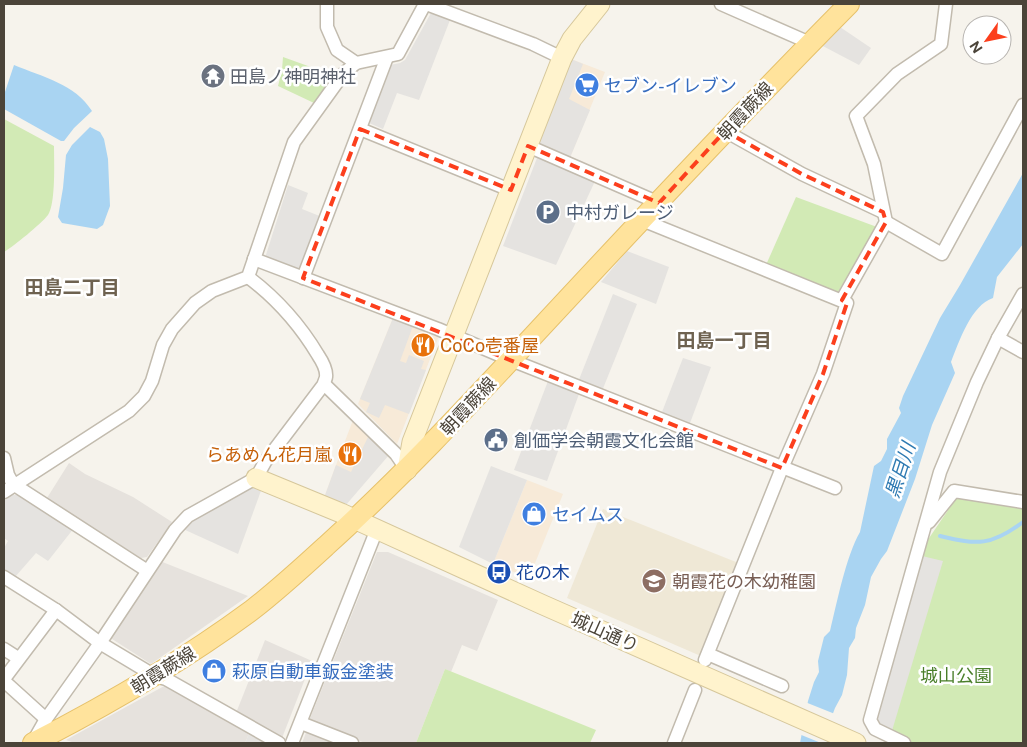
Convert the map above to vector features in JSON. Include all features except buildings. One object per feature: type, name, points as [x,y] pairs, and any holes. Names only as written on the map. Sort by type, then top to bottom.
[{"type":"main road","name":"朝霞蕨線","points":[[33,743],[98,710],[155,676],[253,609],[292,577],[407,470],[726,131],[849,4]]},
{"type":"street","points":[[327,4],[327,27],[337,50],[356,62]]},
{"type":"street","points":[[248,278],[294,142],[343,74],[356,62],[398,54],[425,4],[533,44],[562,58]]},
{"type":"street","points":[[407,470],[412,442],[562,58],[572,39],[600,4]]},
{"type":"street","points":[[721,4],[810,43]]},
{"type":"street","points":[[842,300],[884,217],[874,164],[856,116],[896,74],[941,44],[946,4]]},
{"type":"street","points":[[303,278],[387,57]]},
{"type":"street","points":[[726,131],[884,217],[942,254],[1023,105]]},
{"type":"street","points":[[360,129],[510,190]]},
{"type":"street","points":[[528,146],[658,203]]},
{"type":"street","points":[[642,220],[847,302],[823,374],[782,468],[707,657],[782,686]]},
{"type":"street","points":[[254,259],[454,335],[511,360],[835,488]]},
{"type":"street","points":[[33,743],[46,720],[100,643],[146,570],[174,530],[188,516],[256,478],[265,462],[324,384],[326,376],[324,366],[308,338],[287,312],[260,286],[248,278]]},
{"type":"street","points":[[9,488],[129,411],[144,396],[152,381],[163,345],[172,329],[195,303],[212,291],[248,278]]},
{"type":"street","points":[[904,743],[875,729],[870,720],[940,472],[969,400],[998,338],[1023,294]]},
{"type":"street","points":[[998,338],[1023,352]]},
{"type":"street","points":[[324,384],[396,454],[407,470]]},
{"type":"street","points":[[4,458],[9,488]]},
{"type":"street","name":"城山通り","points":[[256,478],[355,519],[854,743]]},
{"type":"street","points":[[9,488],[146,570]]},
{"type":"street","points":[[925,527],[954,492],[1023,502]]},
{"type":"street","points":[[292,743],[377,529]]},
{"type":"street","points":[[4,577],[56,610],[100,643],[155,676],[166,679],[279,743]]},
{"type":"street","points":[[46,720],[4,680],[18,658],[56,610]]},
{"type":"street","points":[[4,649],[18,658]]},
{"type":"street","points":[[674,743],[695,690]]},
{"type":"street","points":[[301,724],[352,743]]},
{"type":"highlighted area","points":[[360,129],[511,190],[528,146],[659,203],[725,131],[802,174],[883,212],[886,222],[842,300],[847,303],[823,374],[782,468],[303,278]]},
{"type":"shaded area","points":[[431,13],[450,20],[419,100],[397,93],[383,129],[369,123],[390,65],[405,60]]},
{"type":"shaded area","points":[[837,25],[871,48],[859,65],[819,44]]},
{"type":"shaded area","points":[[571,59],[605,72],[569,160],[538,147]]},
{"type":"shaded area","points":[[571,59],[583,64],[569,99],[590,110],[569,160],[538,147]]},
{"type":"shaded area","name":"中村ガレージ","points":[[537,158],[596,179],[556,265],[503,246]]},
{"type":"shaded area","points":[[288,185],[308,193],[302,209],[322,217],[302,268],[297,271],[265,258]]},
{"type":"shaded area","points":[[627,251],[669,267],[656,304],[601,282]]},
{"type":"shaded area","points":[[613,294],[637,304],[602,391],[578,382]]},
{"type":"shaded area","points":[[393,318],[439,336],[397,444],[358,404]]},
{"type":"shaded area","points":[[393,318],[413,326],[400,361],[406,363],[409,355],[424,361],[421,369],[426,370],[409,414],[385,405],[379,418],[366,412],[370,403],[360,399]]},
{"type":"shaded area","points":[[683,358],[711,367],[690,423],[686,424],[664,416],[662,412]]},
{"type":"shaded area","points":[[548,381],[579,394],[547,481],[514,470]]},
{"type":"shaded area","points":[[353,420],[389,455],[324,498],[336,465]]},
{"type":"shaded area","points":[[369,435],[389,455],[345,506],[324,498],[336,465],[351,472]]},
{"type":"shaded area","points":[[69,463],[85,474],[133,497],[172,522],[147,557],[141,558],[47,498]]},
{"type":"shaded area","points":[[491,466],[527,480],[493,564],[459,547]]},
{"type":"shaded area","points":[[527,480],[563,494],[529,578],[493,564]]},
{"type":"shaded area","points":[[256,485],[262,488],[238,554],[183,529],[206,510]]},
{"type":"shaded area","points":[[12,495],[18,495],[74,528],[48,561],[36,553],[15,577],[4,571],[4,548],[8,541],[4,538],[4,501]]},
{"type":"shaded area","name":"朝霞花の木幼稚園","points":[[603,509],[741,564],[703,657],[567,598]]},
{"type":"shaded area","points":[[377,552],[388,552],[498,600],[477,651],[462,645],[451,672],[445,669],[416,743],[365,743],[309,721]]},
{"type":"shaded area","points":[[922,556],[943,561],[891,734],[878,728],[873,718]]},
{"type":"shaded area","points":[[160,561],[248,596],[151,664],[109,637]]},
{"type":"shaded area","points":[[265,640],[312,661],[282,738],[236,713]]},
{"type":"shaded area","points":[[166,685],[250,731],[245,743],[75,743],[66,740]]},
{"type":"shaded area","points":[[307,730],[341,743],[302,743]]},
{"type":"shaded area","points":[[250,731],[273,743],[245,743]]},
{"type":"green space","points":[[283,57],[333,75],[314,103],[278,86]]},
{"type":"green space","points":[[4,119],[54,146],[54,171],[51,209],[48,215],[27,235],[4,252]]},
{"type":"green space","points":[[796,197],[877,227],[838,292],[766,265]]},
{"type":"green space","name":"城山公園","points":[[957,497],[1023,508],[1023,743],[911,743],[878,728],[925,544]]},
{"type":"green space","points":[[445,669],[596,730],[590,743],[416,743]]},
{"type":"water","points":[[14,65],[58,82],[77,94],[92,111],[74,128],[64,141],[4,109],[4,95]]},
{"type":"water","points":[[90,127],[100,132],[104,139],[108,159],[110,206],[103,225],[97,229],[62,223],[58,217],[66,155],[72,145]]},
{"type":"water","name":"黒目川","points":[[1023,173],[1023,244],[997,277],[993,298],[978,308],[972,316],[951,362],[955,373],[932,425],[915,479],[887,551],[871,577],[865,605],[856,628],[855,638],[849,648],[847,675],[842,695],[822,743],[800,743],[808,701],[819,672],[818,661],[824,637],[830,631],[846,566],[860,532],[874,466],[881,461],[887,449],[887,439],[901,413],[899,408],[903,396],[940,318]]},
{"type":"pier","points":[[805,702],[835,714],[825,743],[799,734]]},
{"type":"waterway","points":[[940,536],[964,541],[984,541],[1002,536],[1023,522]]},
{"type":"place","name":"田島ノ神明神社","points":[[213,76]]},
{"type":"place","name":"セブン-イレブン","points":[[587,85]]},
{"type":"place","name":"中村ガレージ","points":[[548,212]]},
{"type":"place","name":"CoCo壱番屋","points":[[423,345]]},
{"type":"place","name":"創価学会朝霞文化会館","points":[[496,440]]},
{"type":"place","name":"らあめん花月嵐","points":[[350,454]]},
{"type":"place","name":"セイムス","points":[[534,514]]},
{"type":"place","name":"花の木","points":[[499,572]]},
{"type":"place","name":"朝霞花の木幼稚園","points":[[654,581]]},
{"type":"place","name":"萩原自動車鈑金塗装","points":[[214,671]]},
{"type":"district","name":"田島二丁目","points":[[72,287]]},
{"type":"district","name":"田島一丁目","points":[[724,340]]}]
